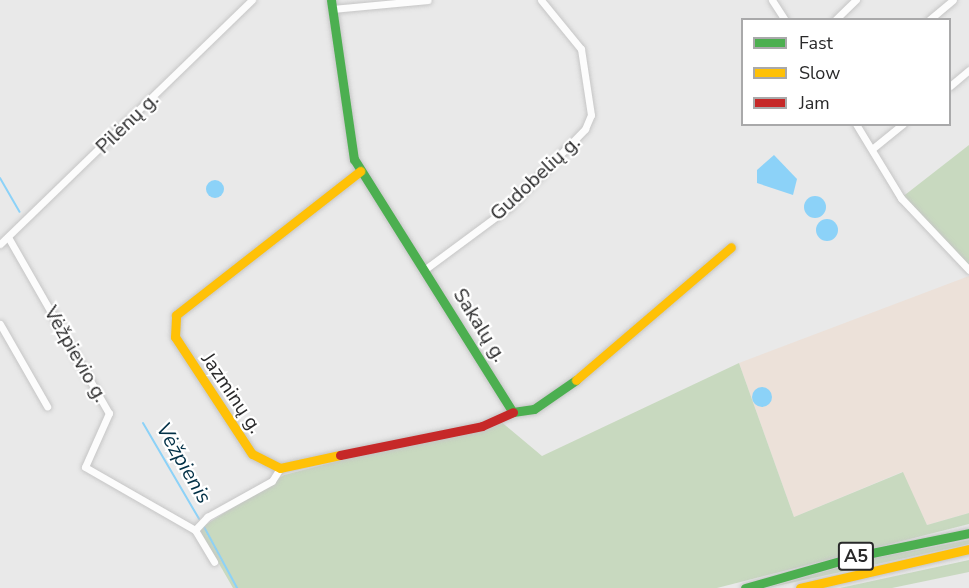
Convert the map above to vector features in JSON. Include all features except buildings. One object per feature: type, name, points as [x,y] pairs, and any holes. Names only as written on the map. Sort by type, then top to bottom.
[{"type":"main road","name":"Sakalų g.","points":[[332,4],[347,139],[360,171],[513,412]]},
{"type":"main road","name":"Jazminų g.","points":[[280,468],[262,463],[242,444],[180,348],[174,320],[360,171]]},
{"type":"main road","points":[[280,468],[482,426],[513,412],[534,409],[607,358],[731,247]]},
{"type":"main road","name":"A5","points":[[745,588],[857,556],[969,533]]},
{"type":"main road","name":"A5","points":[[800,588],[969,549]]},
{"type":"street","name":"Pilėnų g.","points":[[0,244],[252,0]]},
{"type":"street","points":[[332,4],[428,0]]},
{"type":"street","name":"Gudobelių g.","points":[[424,270],[509,207],[585,129],[591,115],[581,49],[541,0]]},
{"type":"street","points":[[772,0],[784,18]]},
{"type":"street","points":[[837,18],[856,0]]},
{"type":"street","points":[[931,18],[953,0]]},
{"type":"street","points":[[951,85],[969,70]]},
{"type":"street","points":[[857,126],[901,198],[969,270]]},
{"type":"street","points":[[873,149],[901,126]]},
{"type":"street","name":"Vėžpievio g.","points":[[8,237],[109,413],[87,459],[91,473],[195,530]]},
{"type":"street","points":[[0,324],[47,406]]},
{"type":"street","points":[[214,562],[195,530],[207,517],[272,481],[280,468]]},
{"type":"shaded area","points":[[969,276],[969,513],[927,525],[902,472],[794,517],[739,363]]},
{"type":"green space","points":[[969,145],[969,270],[901,198]]},
{"type":"green space","points":[[739,363],[794,517],[903,472],[927,525],[969,513],[969,524],[717,588],[233,588],[199,529],[284,475],[499,420],[542,456]]},
{"type":"green space","points":[[969,540],[969,544],[767,588],[865,560]]},
{"type":"green space","points":[[969,560],[969,572],[892,588],[840,588]]},
{"type":"water","points":[[774,155],[797,179],[793,195],[757,183],[757,170]]},
{"type":"water","points":[[215,180],[221,183],[224,189],[221,195],[215,198],[209,195],[206,189],[209,183]]},
{"type":"water","points":[[815,196],[825,203],[826,207],[819,217],[815,218],[805,211],[804,207],[811,197]]},
{"type":"water","points":[[827,219],[835,222],[838,230],[835,238],[827,241],[819,238],[816,230],[819,222]]},
{"type":"water","points":[[762,387],[769,390],[772,397],[769,404],[762,407],[755,404],[752,397],[755,390]]},
{"type":"waterway","name":"Vėžpienis","points":[[0,178],[20,212]]},
{"type":"waterway","name":"Vėžpienis","points":[[143,423],[199,519]]},
{"type":"waterway","name":"Vėžpienis","points":[[203,525],[237,588]]},
{"type":"traffic: fast","points":[[331,0],[354,159],[513,412],[534,409],[576,380]]},
{"type":"traffic: fast","points":[[745,588],[857,556],[969,533]]},
{"type":"traffic: slow","points":[[340,455],[280,468],[252,454],[175,337],[176,315],[360,171]]},
{"type":"traffic: slow","points":[[576,380],[731,247]]},
{"type":"traffic: slow","points":[[800,588],[969,549]]},
{"type":"traffic: jam","points":[[340,455],[482,426],[513,412]]}]
